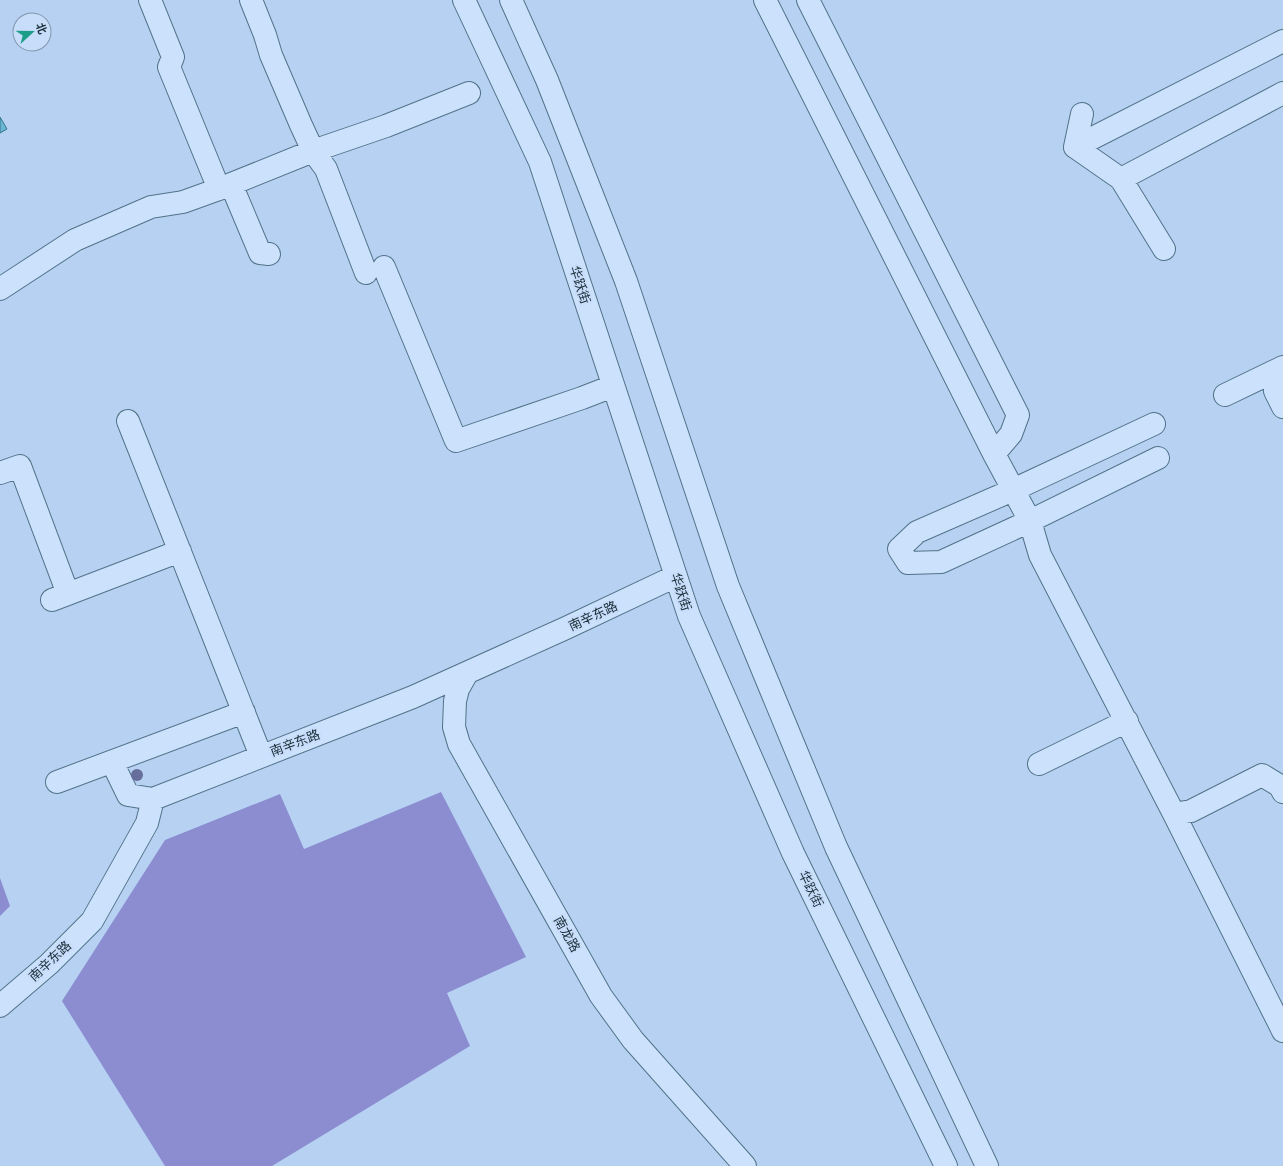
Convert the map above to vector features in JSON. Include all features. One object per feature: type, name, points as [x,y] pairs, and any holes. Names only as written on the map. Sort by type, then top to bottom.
[{"type":"street","points":[[150,0],[173,57],[169,67],[225,187],[260,253],[270,254]]},
{"type":"street","points":[[251,0],[271,55],[313,151],[326,168],[456,442],[613,386]]},
{"type":"street","name":"华跃街","points":[[464,0],[540,162],[689,616],[793,853],[946,1166]]},
{"type":"street","points":[[511,0],[547,80],[626,281],[728,586],[836,847],[987,1166]]},
{"type":"street","points":[[765,0],[994,454],[1030,521],[1040,555],[1174,814],[1283,1031]]},
{"type":"street","points":[[808,0],[1018,415],[1011,434],[994,454]]},
{"type":"street","points":[[1075,148],[1283,41]]},
{"type":"street","points":[[0,289],[75,240],[151,207],[183,202],[225,187],[313,151],[386,126],[469,93]]},
{"type":"street","points":[[1121,179],[1283,93]]},
{"type":"street","points":[[1075,148],[1082,114]]},
{"type":"street","points":[[1075,148],[1121,179],[1164,249]]},
{"type":"street","points":[[1225,395],[1283,367]]},
{"type":"street","points":[[1283,380],[1275,391],[1283,407]]},
{"type":"street","points":[[128,421],[261,756]]},
{"type":"street","points":[[1154,424],[1013,490],[918,532],[899,549],[908,563],[941,562],[1030,521],[1158,458]]},
{"type":"street","points":[[0,473],[20,466],[60,597],[180,551]]},
{"type":"street","name":"南辛东路","points":[[0,1006],[49,964],[92,921],[147,823],[153,799],[413,697],[566,628],[676,576]]},
{"type":"street","name":"南龙路","points":[[467,673],[458,689],[455,701],[454,727],[459,744],[601,996],[633,1040],[744,1166]]},
{"type":"street","points":[[58,782],[244,712]]},
{"type":"street","points":[[1039,764],[1126,721]]},
{"type":"street","points":[[112,762],[128,795],[153,799]]},
{"type":"street","points":[[1174,814],[1191,811],[1262,775],[1280,786],[1283,792]]},
{"type":"shaded area","points":[[441,792],[526,957],[447,993],[470,1046],[272,1166],[165,1166],[62,1001],[165,840],[280,794],[304,849]]},
{"type":"shaded area","points":[[0,878],[10,906],[0,916]]},
{"type":"building","points":[[0,117],[7,129],[0,133]]}]
